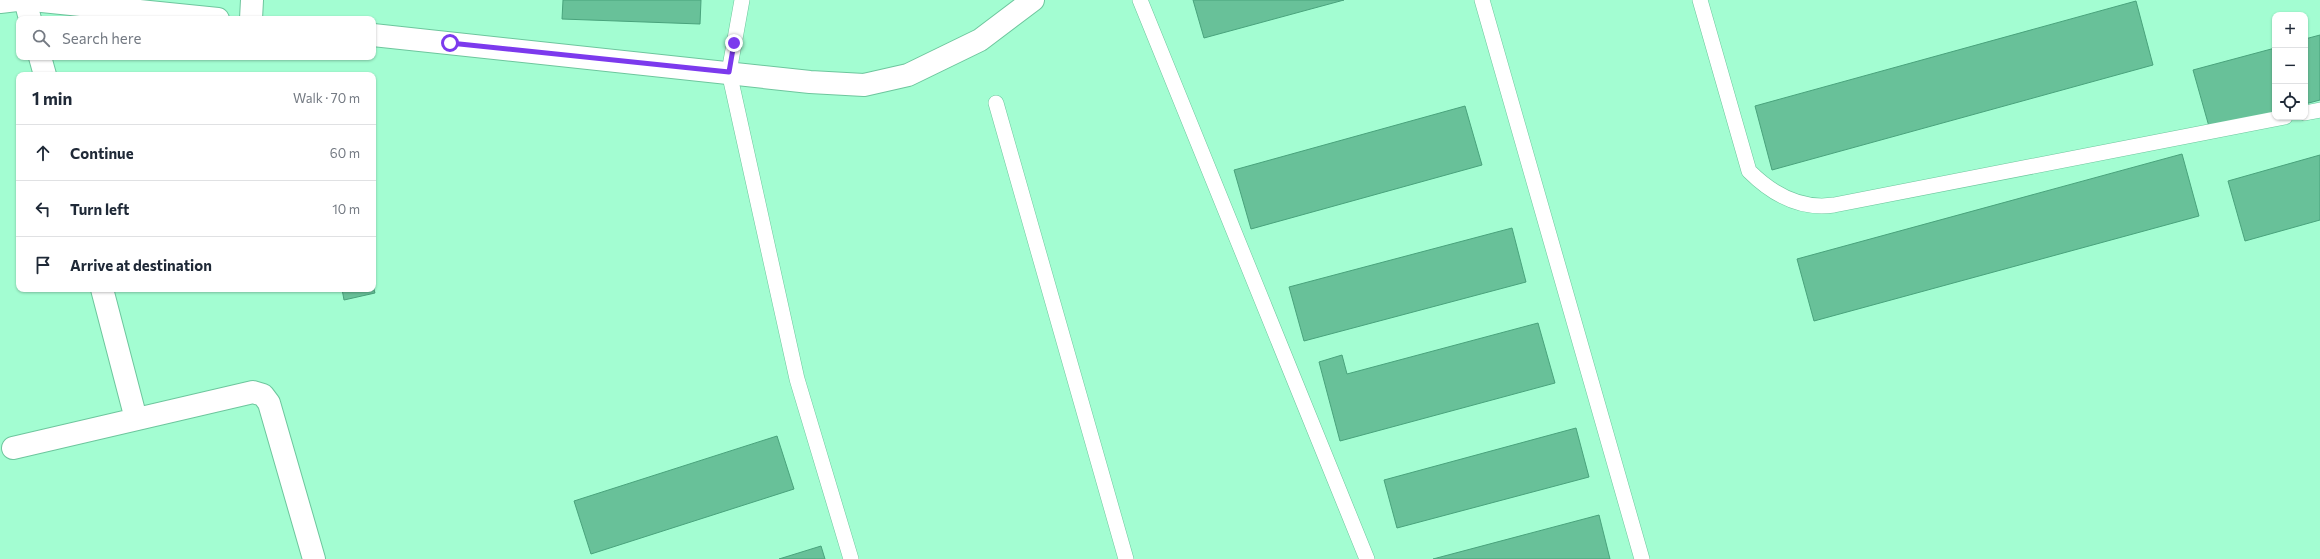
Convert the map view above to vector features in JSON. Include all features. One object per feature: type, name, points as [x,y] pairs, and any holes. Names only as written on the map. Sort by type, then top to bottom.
[{"type":"main road","points":[[12,0],[27,16]]},
{"type":"main road","points":[[32,0],[189,16]]},
{"type":"main road","points":[[251,16],[252,0]]},
{"type":"main road","points":[[376,35],[729,72],[810,82],[864,85],[908,75],[980,40],[1033,0]]},
{"type":"main road","points":[[41,60],[44,72]]},
{"type":"main road","points":[[103,292],[136,419]]},
{"type":"main road","points":[[13,448],[244,392],[253,392],[263,395],[269,403],[314,559]]},
{"type":"lane","points":[[742,0],[729,72],[797,379],[851,559]]},
{"type":"lane","points":[[1140,0],[1367,559]]},
{"type":"lane","points":[[1482,0],[1642,559]]},
{"type":"lane","points":[[1700,0],[1749,171],[1763,185],[1779,195],[1804,204],[1820,207],[1834,205],[2272,120]]},
{"type":"lane","points":[[996,103],[1126,559]]},
{"type":"lane","points":[[2308,112],[2320,110]]},
{"type":"building","points":[[563,0],[701,0],[700,24],[562,19]]},
{"type":"building","points":[[1193,0],[1344,0],[1204,38]]},
{"type":"building","points":[[2136,1],[2153,65],[1772,170],[1755,106]]},
{"type":"building","points":[[2320,35],[2320,100],[2308,103],[2308,48],[2308,38]]},
{"type":"building","points":[[2272,49],[2272,113],[2210,130],[2193,70]]},
{"type":"building","points":[[1465,106],[1482,165],[1251,229],[1234,170]]},
{"type":"building","points":[[2182,154],[2199,216],[1814,321],[1797,259]]},
{"type":"building","points":[[2320,155],[2320,220],[2245,241],[2228,181]]},
{"type":"building","points":[[1512,228],[1526,282],[1304,341],[1289,287]]},
{"type":"building","points":[[343,292],[375,293],[344,300]]},
{"type":"building","points":[[1538,323],[1555,383],[1340,441],[1319,362],[1342,355],[1347,374]]},
{"type":"building","points":[[1576,428],[1589,477],[1397,528],[1384,480]]},
{"type":"building","points":[[777,436],[794,489],[591,554],[574,501]]},
{"type":"building","points":[[1599,515],[1610,559],[1433,559]]},
{"type":"building","points":[[821,546],[825,559],[779,559]]},
{"type":"route","points":[[450,43],[729,72],[734,43]]}]
